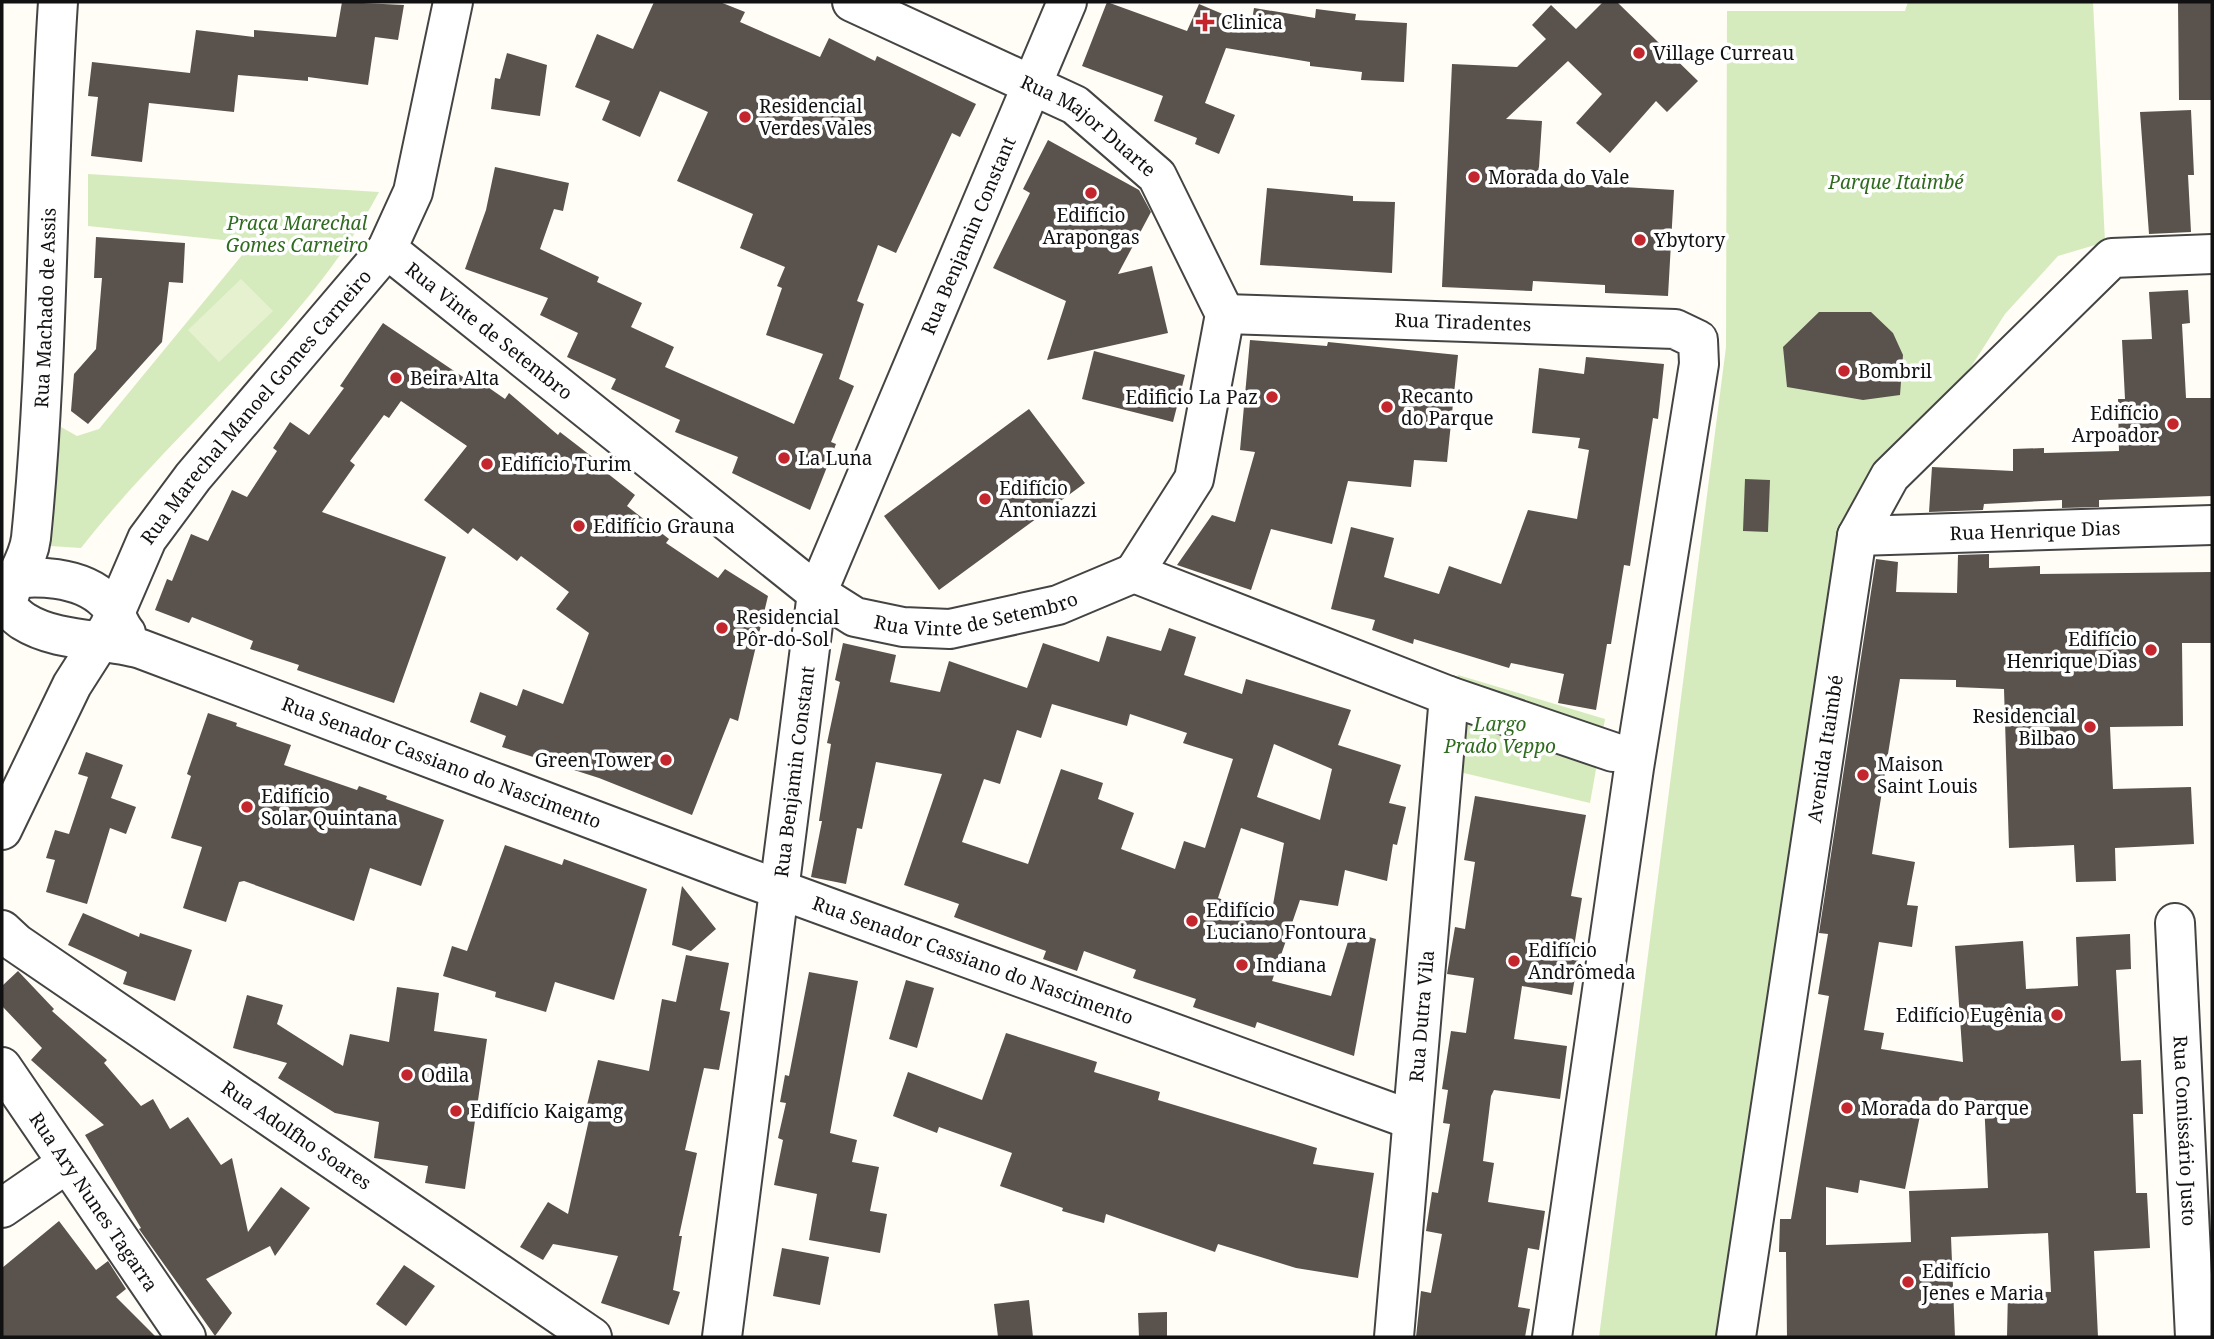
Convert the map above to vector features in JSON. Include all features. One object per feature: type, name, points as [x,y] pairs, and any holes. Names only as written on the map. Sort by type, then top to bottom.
[{"type":"street","name":"Rua Machado de Assis","points":[[15,589],[30,542],[41,396],[58,2]]},
{"type":"street","name":"Rua Marechal Manoel Gomes Carneiro","points":[[2,830],[72,685],[108,627],[147,539],[193,477],[387,249],[413,192],[453,2]]},
{"type":"street","name":"Rua Major Duarte","points":[[852,2],[1075,105],[1157,176],[1224,314]]},
{"type":"street","name":"Rua Benjamin Constant","points":[[722,1337],[817,593],[1067,2]]},
{"type":"street","name":"Rua Vinte de Setembro","points":[[387,249],[817,593],[855,617],[903,626],[950,629],[1058,605],[1134,573]]},
{"type":"street","name":"Avenida Itaimbé","points":[[1736,1337],[1857,536],[1890,476],[2112,258],[2212,254]]},
{"type":"street","name":"Rua Tiradentes","points":[[1224,314],[1675,329],[1698,340],[1699,364],[1632,781],[1552,1337]]},
{"type":"street","points":[[1224,314],[1195,479],[1134,573],[1449,696],[1613,752]]},
{"type":"street","name":"Rua Henrique Dias","points":[[1857,536],[2212,525]]},
{"type":"street","points":[[15,589],[24,621],[60,634],[108,627]]},
{"type":"street","name":"Rua Senador Cassiano do Nascimento","points":[[15,589],[91,590],[106,601],[108,627],[123,630],[141,649],[779,888],[1412,1120]]},
{"type":"street","name":"Rua Marechal Manoel Gomes Carneiro","points":[[60,634],[73,654],[72,685]]},
{"type":"street","name":"Rua Dutra Vila","points":[[1394,1337],[1449,696]]},
{"type":"street","name":"Rua Comissário Justo","points":[[2175,923],[2194,1337]]},
{"type":"street","name":"Rua Adolfho Soares","points":[[2,930],[16,943],[592,1337]]},
{"type":"street","name":"Rua Ary Nunes Tagarra","points":[[2,1067],[186,1337]]},
{"type":"street","points":[[2,1208],[66,1164]]},
{"type":"green space","name":"Parque Itaimbé","points":[[1908,2],[2093,2],[2105,242],[2058,256],[2005,314],[1949,401],[1838,529],[1718,1337],[1599,1337],[1726,347],[1727,11],[1905,11]]},
{"type":"green space","name":"Praça Marechal Gomes Carneiro","points":[[88,174],[379,192],[350,240],[279,332],[117,504],[81,548],[50,546],[61,427],[77,436],[99,429],[252,243],[88,226]]},
{"type":"green space","points":[[241,279],[273,311],[219,362],[188,330]]},
{"type":"green space","name":"Largo Prado Veppo","points":[[1458,675],[1605,719],[1590,803],[1447,769]]},
{"type":"building","points":[[342,2],[404,5],[398,40],[375,37],[368,85],[308,77],[308,81],[238,75],[234,112],[149,103],[142,162],[91,156],[98,97],[88,96],[92,62],[190,73],[196,30],[254,37],[254,30],[336,37]]},
{"type":"building","points":[[654,2],[720,2],[745,12],[740,22],[820,57],[829,38],[875,61],[877,56],[976,104],[960,137],[952,133],[896,253],[878,245],[857,301],[864,304],[839,379],[854,386],[831,442],[836,444],[810,510],[732,473],[738,457],[675,432],[680,420],[611,389],[616,379],[567,357],[578,333],[540,315],[548,298],[465,269],[486,210],[495,167],[569,183],[563,211],[554,209],[540,249],[599,277],[597,282],[642,303],[631,327],[674,347],[665,367],[794,424],[823,354],[766,335],[782,288],[777,286],[785,267],[740,248],[753,214],[677,181],[708,112],[660,91],[640,137],[602,120],[610,101],[575,87],[597,34],[633,49]]},
{"type":"building","points":[[1107,2],[1187,31],[1199,4],[1251,26],[1254,8],[1315,18],[1316,9],[1356,14],[1355,20],[1407,23],[1404,82],[1361,80],[1362,72],[1310,66],[1310,62],[1226,48],[1205,103],[1235,115],[1219,154],[1195,144],[1197,138],[1154,121],[1163,96],[1082,66]]},
{"type":"building","points":[[1603,2],[1617,2],[1698,81],[1667,112],[1656,101],[1610,153],[1576,123],[1602,94],[1568,61],[1506,119],[1542,121],[1538,182],[1674,190],[1668,296],[1605,293],[1605,285],[1533,281],[1532,291],[1442,287],[1452,64],[1517,67],[1546,39],[1532,25],[1551,5],[1576,29]]},
{"type":"building","points":[[2178,2],[2212,2],[2212,100],[2179,100]]},
{"type":"building","points":[[507,53],[547,65],[540,116],[491,109],[495,78],[500,79]]},
{"type":"building","points":[[2191,110],[2194,175],[2188,175],[2191,232],[2149,234],[2140,112]]},
{"type":"building","points":[[1048,140],[1139,190],[1151,212],[1118,274],[1152,266],[1168,333],[1047,360],[1066,301],[993,268],[1030,193],[1023,189]]},
{"type":"building","points":[[1267,188],[1353,196],[1353,201],[1395,202],[1392,273],[1260,265]]},
{"type":"building","points":[[96,237],[185,243],[183,283],[169,282],[162,342],[88,424],[71,411],[74,374],[96,349],[102,278],[94,278]]},
{"type":"building","points":[[2188,290],[2190,323],[2182,324],[2186,398],[2212,398],[2212,496],[2099,500],[2099,507],[2062,508],[2062,500],[1984,504],[1983,510],[1929,512],[1932,467],[2013,471],[2013,449],[2044,448],[2044,453],[2119,451],[2118,399],[2125,399],[2122,340],[2152,339],[2149,292]]},
{"type":"building","name":"Bombril","points":[[1819,312],[1871,312],[1893,333],[1903,355],[1900,395],[1863,400],[1787,387],[1783,347]]},
{"type":"building","points":[[383,323],[466,379],[469,374],[505,399],[509,393],[558,435],[560,432],[595,459],[593,462],[635,495],[627,506],[669,539],[666,543],[718,578],[725,569],[768,596],[738,721],[730,718],[692,815],[599,778],[502,747],[506,736],[470,722],[480,692],[517,706],[523,689],[563,704],[589,633],[556,609],[569,592],[521,556],[517,561],[473,528],[468,534],[424,500],[467,446],[401,401],[389,418],[384,415],[350,461],[355,465],[322,512],[446,557],[394,703],[297,670],[299,665],[250,649],[253,641],[192,617],[189,623],[155,610],[167,579],[172,581],[191,534],[208,541],[232,490],[247,497],[277,451],[273,448],[290,422],[309,435],[344,388],[340,386]]},
{"type":"building","points":[[1250,340],[1327,346],[1328,342],[1458,355],[1447,462],[1414,460],[1411,487],[1348,481],[1332,544],[1271,529],[1251,590],[1177,565],[1212,515],[1235,522],[1255,452],[1240,450]]},
{"type":"building","points":[[1094,351],[1185,375],[1173,422],[1082,399]]},
{"type":"building","points":[[1586,357],[1664,364],[1658,419],[1653,418],[1630,566],[1624,565],[1611,644],[1607,644],[1596,710],[1558,703],[1564,674],[1511,663],[1509,668],[1414,639],[1413,644],[1372,630],[1375,620],[1331,609],[1351,527],[1394,538],[1384,577],[1439,594],[1449,566],[1501,584],[1528,510],[1577,519],[1589,450],[1578,448],[1580,438],[1532,433],[1539,368],[1584,374]]},
{"type":"building","name":"Edifício Antoniazzi","points":[[1029,409],[1085,483],[939,590],[884,516]]},
{"type":"building","points":[[1745,479],[1770,480],[1768,532],[1743,531]]},
{"type":"building","points":[[1989,554],[1989,568],[2040,566],[2040,574],[2212,572],[2212,643],[2182,643],[2183,726],[2110,727],[2113,789],[2191,787],[2194,844],[2115,848],[2116,881],[2076,882],[2074,845],[2009,848],[2004,689],[1956,687],[1956,680],[1900,679],[1872,854],[1915,862],[1907,905],[1918,906],[1912,947],[1879,942],[1864,1030],[1884,1033],[1881,1049],[1963,1062],[1955,946],[2023,941],[2026,989],[2078,986],[2076,937],[2130,934],[2131,969],[2116,970],[2121,1061],[2141,1060],[2143,1114],[2133,1114],[2136,1193],[2147,1193],[2150,1248],[2094,1251],[2098,1337],[2007,1337],[2008,1291],[2051,1292],[2048,1233],[1951,1237],[1955,1337],[1787,1337],[1786,1252],[1779,1252],[1780,1219],[1791,1219],[1829,996],[1818,994],[1828,934],[1819,933],[1876,559],[1898,562],[1896,592],[1957,593],[1958,555]],"holes":[[[1984,1100],[1988,1188],[1909,1191],[1911,1242],[1826,1245],[1826,1187],[1858,1193],[1860,1180],[1905,1189],[1923,1101]]]},
{"type":"building","points":[[1169,628],[1196,637],[1184,675],[1242,694],[1246,679],[1351,710],[1338,745],[1401,765],[1389,803],[1406,807],[1397,845],[1393,844],[1387,881],[1345,870],[1338,906],[1300,900],[1272,981],[1331,996],[1351,932],[1376,939],[1354,1056],[1257,1022],[1255,1028],[1193,1007],[1196,999],[1133,978],[1136,970],[1084,951],[1077,971],[1043,959],[1046,951],[954,917],[959,904],[904,885],[942,774],[876,762],[862,829],[857,828],[846,884],[811,877],[822,821],[819,821],[831,744],[827,743],[840,682],[835,680],[843,643],[896,655],[890,682],[940,692],[949,661],[1027,688],[1043,643],[1099,662],[1107,636],[1161,651]],"holes":[[[1052,704],[1127,726],[1130,714],[1187,733],[1183,743],[1233,759],[1205,848],[1184,841],[1175,869],[1121,849],[1134,813],[1098,799],[1103,783],[1061,769],[1028,864],[962,842],[984,779],[1000,784],[1017,730],[1041,738]],[[1274,744],[1332,769],[1320,820],[1257,797]],[[1241,828],[1284,843],[1271,916],[1218,898]]]},
{"type":"building","points":[[208,713],[291,745],[284,765],[357,790],[359,786],[444,820],[421,886],[370,868],[354,921],[244,881],[239,882],[226,922],[183,908],[202,847],[171,838],[191,776],[187,774]]},
{"type":"building","points":[[86,752],[123,765],[111,798],[136,807],[126,834],[110,828],[87,904],[46,892],[55,860],[46,858],[55,830],[69,834],[88,777],[78,774]]},
{"type":"building","points":[[1475,796],[1586,815],[1571,896],[1582,898],[1574,947],[1580,948],[1572,995],[1522,986],[1514,1039],[1567,1046],[1560,1099],[1494,1090],[1491,1096],[1483,1161],[1494,1163],[1488,1202],[1545,1211],[1539,1250],[1528,1248],[1518,1307],[1530,1309],[1525,1337],[1416,1337],[1421,1291],[1431,1293],[1442,1234],[1426,1231],[1432,1192],[1438,1193],[1450,1124],[1443,1123],[1448,1090],[1442,1089],[1451,1031],[1466,1033],[1474,978],[1447,974],[1455,927],[1465,929],[1475,862],[1464,860]]},
{"type":"building","points":[[505,845],[562,865],[564,859],[647,889],[614,1000],[555,982],[546,1012],[495,997],[496,992],[443,976],[452,946],[467,951]]},
{"type":"building","points":[[682,886],[716,929],[691,951],[672,945]]},
{"type":"building","points":[[83,913],[139,937],[140,933],[192,950],[175,1001],[123,984],[127,972],[68,945]]},
{"type":"building","points":[[686,955],[729,963],[720,1010],[730,1012],[719,1070],[704,1068],[685,1150],[697,1153],[679,1236],[682,1236],[673,1290],[680,1292],[669,1325],[601,1303],[618,1256],[553,1244],[543,1260],[520,1247],[548,1202],[568,1214],[592,1106],[587,1105],[598,1060],[649,1071],[662,999],[676,1002]]},
{"type":"building","points":[[18,971],[54,1009],[52,1011],[107,1060],[104,1063],[141,1106],[153,1099],[170,1129],[188,1117],[221,1165],[232,1158],[248,1232],[281,1187],[310,1208],[275,1256],[270,1246],[206,1279],[232,1313],[215,1336],[139,1229],[141,1228],[85,1135],[104,1125],[31,1060],[42,1048],[2,1006],[2,986]]},
{"type":"building","points":[[809,972],[858,981],[830,1133],[857,1140],[852,1162],[879,1167],[870,1211],[887,1214],[880,1253],[809,1240],[817,1194],[774,1185],[783,1140],[778,1138],[786,1103],[780,1102],[785,1075],[789,1076]]},
{"type":"building","points":[[906,980],[934,988],[917,1048],[889,1039]]},
{"type":"building","points":[[397,987],[439,993],[434,1031],[487,1039],[465,1189],[425,1183],[428,1166],[374,1158],[379,1122],[335,1113],[278,1078],[287,1063],[233,1048],[247,995],[283,1005],[277,1024],[343,1066],[350,1034],[389,1042]]},
{"type":"building","points":[[1006,1033],[1097,1062],[1094,1072],[1160,1092],[1158,1100],[1317,1148],[1313,1164],[1374,1173],[1358,1278],[1296,1268],[1218,1244],[1215,1252],[1106,1214],[1104,1223],[1062,1211],[1063,1208],[1000,1186],[1012,1153],[939,1127],[937,1133],[893,1116],[908,1072],[982,1100]]},
{"type":"building","points":[[59,1221],[96,1270],[108,1261],[126,1289],[116,1297],[156,1337],[2,1337],[2,1268]]},
{"type":"building","points":[[782,1248],[829,1257],[820,1305],[773,1296]]},
{"type":"building","points":[[404,1265],[435,1286],[406,1326],[376,1304]]},
{"type":"building","points":[[1029,1300],[1033,1337],[998,1337],[994,1304]]},
{"type":"building","points":[[1167,1312],[1167,1337],[1139,1337],[1138,1313]]},
{"type":"place","name":"Clinica","points":[[1205,22]]},
{"type":"place","name":"Village Curreau","points":[[1639,53]]},
{"type":"place","name":"Residencial Verdes Vales","points":[[745,117]]},
{"type":"place","name":"Morada do Vale","points":[[1474,177]]},
{"type":"place","name":"Edifício Arapongas","points":[[1091,193]]},
{"type":"place","name":"Ybytory","points":[[1640,240]]},
{"type":"place","name":"Bombril","points":[[1844,371]]},
{"type":"place","name":"Beira Alta","points":[[396,378]]},
{"type":"place","name":"Edificio La Paz","points":[[1272,397]]},
{"type":"place","name":"Recanto do Parque","points":[[1387,407]]},
{"type":"place","name":"Edifício Arpoador","points":[[2173,424]]},
{"type":"place","name":"La Luna","points":[[784,458]]},
{"type":"place","name":"Edifício Turim","points":[[487,464]]},
{"type":"place","name":"Edifício Antoniazzi","points":[[985,499]]},
{"type":"place","name":"Edifício Grauna","points":[[579,526]]},
{"type":"place","name":"Residencial Pôr-do-Sol","points":[[722,628]]},
{"type":"place","name":"Edifício Henrique Dias","points":[[2151,650]]},
{"type":"place","name":"Residencial Bilbao","points":[[2090,727]]},
{"type":"place","name":"Green Tower","points":[[666,760]]},
{"type":"place","name":"Maison Saint Louis","points":[[1863,775]]},
{"type":"place","name":"Edifício Solar Quintana","points":[[247,807]]},
{"type":"place","name":"Edifício Luciano Fontoura","points":[[1192,921]]},
{"type":"place","name":"Edifício Andrômeda","points":[[1514,961]]},
{"type":"place","name":"Indiana","points":[[1242,965]]},
{"type":"place","name":"Edifício Eugênia","points":[[2057,1015]]},
{"type":"place","name":"Odila","points":[[407,1075]]},
{"type":"place","name":"Morada do Parque","points":[[1847,1108]]},
{"type":"place","name":"Edifício Kaigamg","points":[[456,1111]]},
{"type":"place","name":"Edifício Jenes e Maria","points":[[1908,1282]]}]
